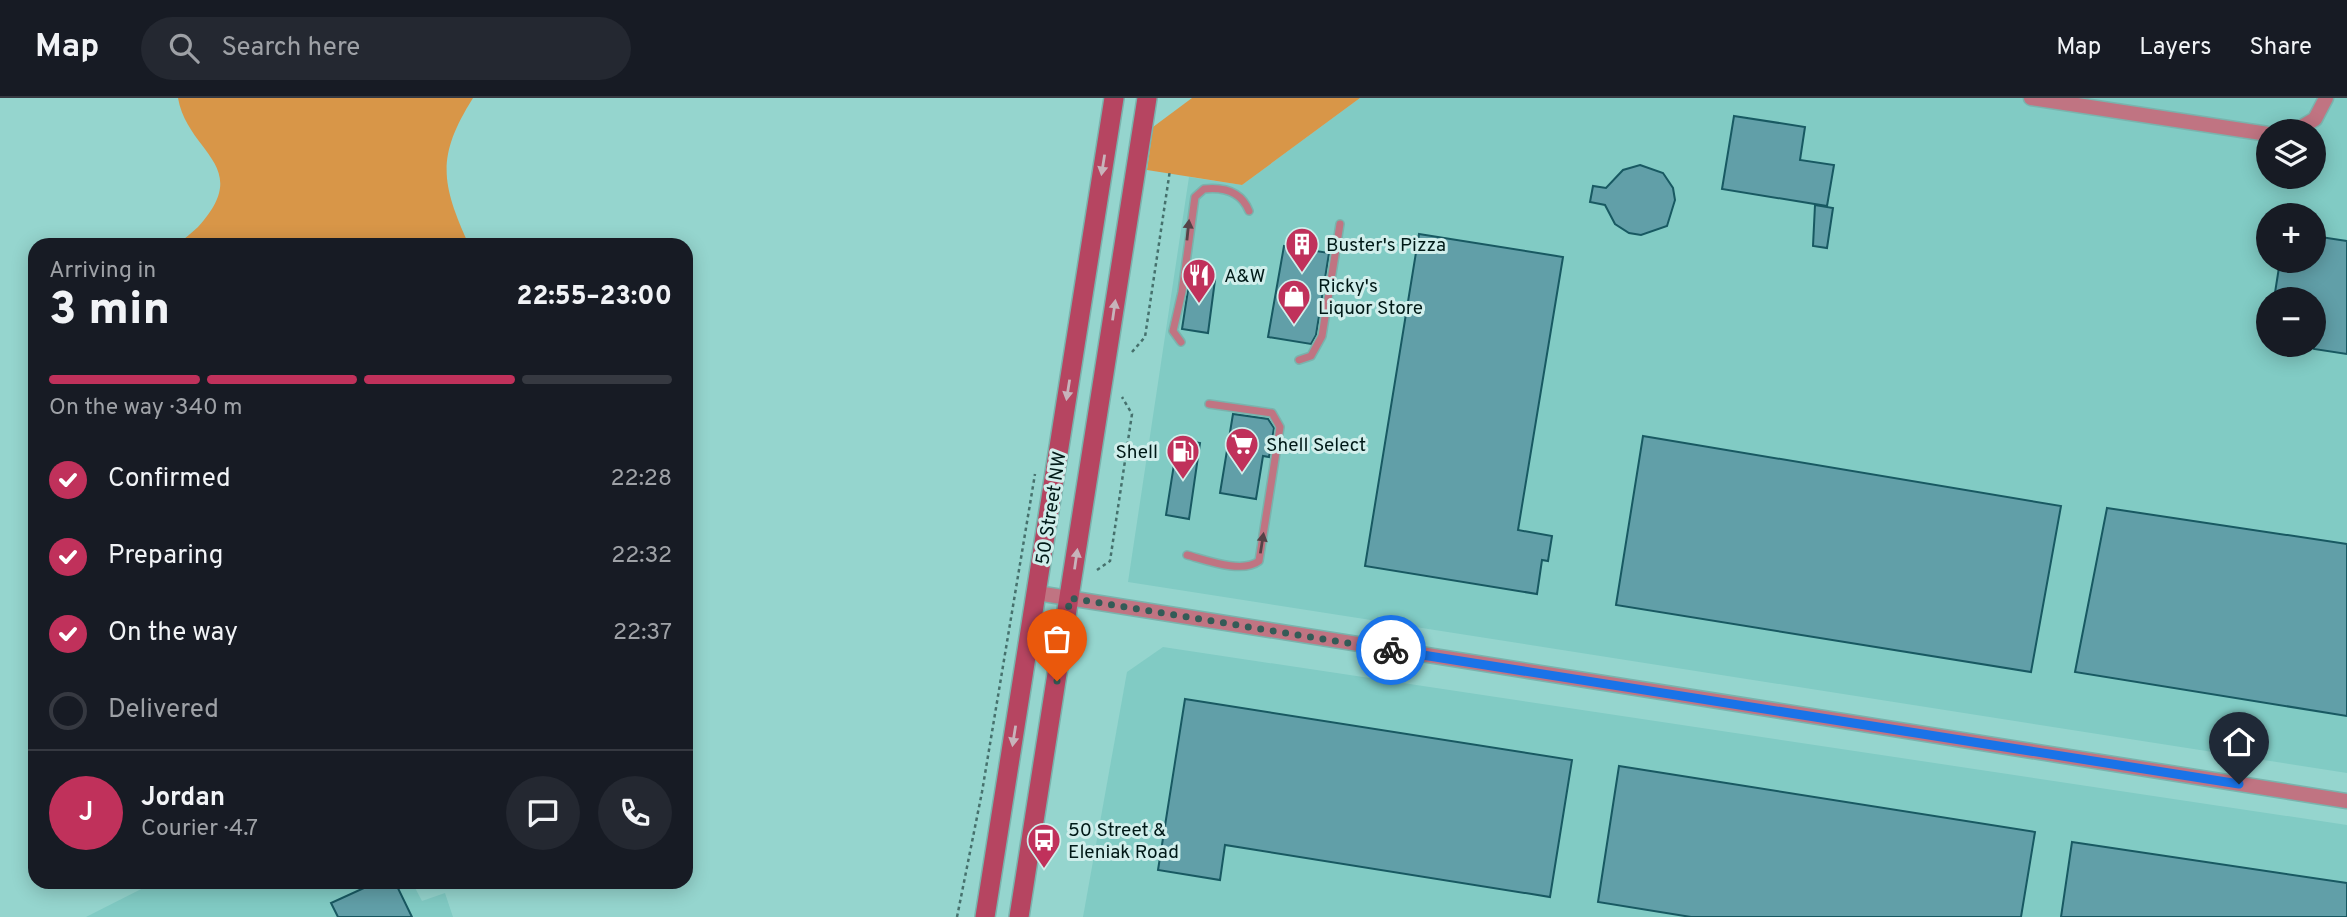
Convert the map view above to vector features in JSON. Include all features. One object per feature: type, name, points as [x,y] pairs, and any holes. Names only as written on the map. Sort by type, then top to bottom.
[{"type":"main road","name":"50 Street NW","points":[[985,917],[1114,98]]},
{"type":"main road","name":"50 Street NW","points":[[1019,917],[1147,98]]},
{"type":"street","points":[[2031,98],[2256,132]]},
{"type":"street","points":[[2316,119],[2326,98]]},
{"type":"street","points":[[1037,593],[2347,801]]},
{"type":"lane","points":[[1181,342],[1173,331],[1182,292],[1195,197],[1204,189],[1227,190],[1244,201],[1249,211]]},
{"type":"lane","points":[[1299,360],[1315,353],[1322,336],[1340,224]]},
{"type":"lane","points":[[1187,555],[1235,566],[1248,566],[1259,561],[1280,427],[1272,413],[1209,404]]},
{"type":"path","points":[[1132,352],[1146,330],[1170,170]]},
{"type":"path","points":[[1097,570],[1110,561],[1132,414],[1122,397]]},
{"type":"path","points":[[957,917],[982,792],[1036,468]]},
{"type":"shaded area","points":[[178,98],[473,98],[453,137],[447,170],[448,187],[466,238],[186,238],[214,206],[220,189],[219,174],[213,160],[184,117]]},
{"type":"shaded area","points":[[1192,98],[1360,98],[1242,185],[1147,170],[1153,127]]},
{"type":"shaded area","points":[[1360,98],[2347,98],[2347,773],[1128,582],[1189,177],[1242,185]]},
{"type":"shaded area","points":[[1163,647],[2347,825],[2347,917],[1083,917],[1127,672]]},
{"type":"shaded area","points":[[141,889],[416,889],[422,901],[445,893],[453,917],[86,917]]},
{"type":"building","points":[[1734,116],[1805,127],[1800,160],[1834,165],[1827,206],[1722,189]]},
{"type":"building","points":[[1640,165],[1663,173],[1673,188],[1675,200],[1667,226],[1641,235],[1629,233],[1615,224],[1605,205],[1590,202],[1593,186],[1606,188],[1623,170]]},
{"type":"building","points":[[1815,205],[1833,208],[1827,248],[1813,246]]},
{"type":"building","points":[[1419,234],[1563,257],[1518,530],[1552,536],[1548,561],[1542,560],[1537,594],[1365,566]]},
{"type":"building","points":[[2326,238],[2347,241],[2347,354],[2326,351],[2326,287],[2276,287],[2278,273],[2326,273]]},
{"type":"building","points":[[1284,246],[1329,253],[1316,335],[1311,344],[1268,337]]},
{"type":"building","name":"A&W","points":[[1190,277],[1215,280],[1208,333],[1182,329]]},
{"type":"building","points":[[1233,414],[1268,419],[1274,428],[1269,457],[1263,456],[1256,499],[1220,493]]},
{"type":"building","points":[[1643,436],[2061,506],[2031,672],[1616,605]]},
{"type":"building","name":"Shell","points":[[1178,439],[1200,443],[1189,519],[1166,515]]},
{"type":"building","points":[[2107,508],[2347,544],[2347,716],[2075,672]]},
{"type":"building","points":[[1185,699],[1572,760],[1550,897],[1225,845],[1220,880],[1158,870]]},
{"type":"building","points":[[1619,766],[2035,832],[2021,917],[1691,917],[1598,902]]},
{"type":"building","points":[[2072,842],[2347,883],[2347,917],[2061,917]]},
{"type":"building","points":[[362,889],[398,889],[412,917],[338,917],[331,903]]},
{"type":"way so far","points":[[1057,681],[1070,598],[1391,650]]},
{"type":"place","name":"Buster's Pizza","points":[[1302,274]]},
{"type":"place","name":"A&W","points":[[1199,305]]},
{"type":"place","name":"Ricky's Liquor Store","points":[[1294,326]]},
{"type":"place","name":"Shell Select","points":[[1242,474]]},
{"type":"place","name":"Shell","points":[[1183,481]]},
{"type":"place","name":"50 Street & Eleniak Road","points":[[1044,870]]},
{"type":"route","points":[[1391,650],[2239,784]]}]
